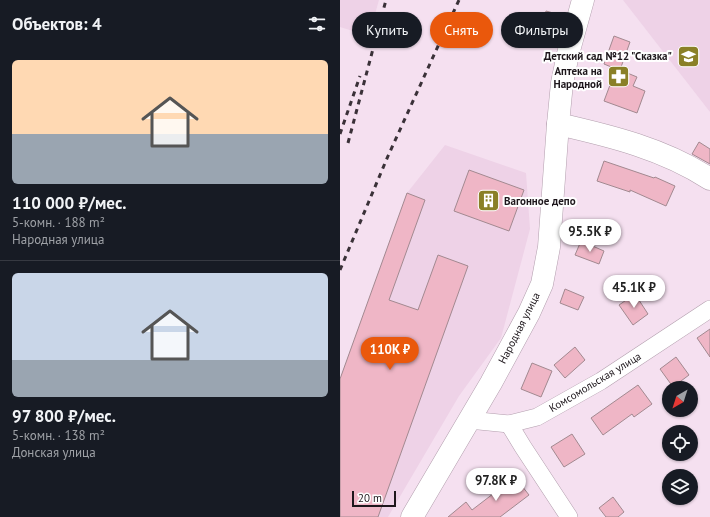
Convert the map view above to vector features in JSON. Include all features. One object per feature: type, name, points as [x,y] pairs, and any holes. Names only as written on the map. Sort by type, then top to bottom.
[{"type":"street","name":"Народная улица","points":[[412,517],[491,383],[529,313],[542,284],[549,247],[562,83],[568,54],[583,0]]},
{"type":"street","points":[[558,124],[608,136],[647,148],[684,164],[710,179]]},
{"type":"street","name":"Комсомольская улица","points":[[469,420],[509,424],[537,417],[601,381],[710,309]]},
{"type":"street","points":[[509,424],[569,517]]},
{"type":"shaded area","points":[[340,0],[379,0],[376,12],[352,12],[352,31],[340,27]]},
{"type":"shaded area","name":"Детский сад №12 \"Сказка\"","points":[[623,0],[710,0],[710,112]]},
{"type":"shaded area","points":[[445,145],[526,173],[530,229],[501,338],[459,396],[388,517],[340,517],[340,379],[407,193]]},
{"type":"building","points":[[614,36],[630,42],[620,70],[637,77],[633,86],[645,91],[637,113],[604,101],[616,69],[604,64]]},
{"type":"building","points":[[699,142],[710,149],[710,164],[692,154]]},
{"type":"building","points":[[604,161],[654,178],[655,177],[675,186],[666,206],[630,190],[630,192],[597,181]]},
{"type":"building","name":"Вагонное депо","points":[[469,170],[524,190],[509,231],[454,211]]},
{"type":"building","points":[[407,193],[425,200],[389,300],[418,310],[438,255],[468,266],[378,517],[340,517],[340,379]]},
{"type":"building","points":[[581,241],[604,251],[599,264],[575,255]]},
{"type":"building","points":[[565,289],[584,297],[578,310],[560,303]]},
{"type":"building","points":[[635,294],[648,314],[633,325],[619,305]]},
{"type":"building","points":[[710,329],[710,357],[697,338]]},
{"type":"building","points":[[575,347],[585,360],[565,378],[554,365]]},
{"type":"building","points":[[676,357],[689,375],[681,381],[669,381],[660,369]]},
{"type":"building","points":[[532,363],[552,371],[541,397],[521,389]]},
{"type":"building","points":[[638,385],[652,404],[634,417],[632,414],[603,435],[591,418]]},
{"type":"building","points":[[572,434],[585,454],[564,467],[551,447]]},
{"type":"building","points":[[515,477],[529,495],[500,517],[448,517],[466,502],[472,510]]},
{"type":"building","points":[[613,497],[624,512],[618,517],[606,517],[599,508]]},
{"type":"railway","points":[[348,143],[386,0]]},
{"type":"railway","points":[[340,270],[388,156],[459,0]]},
{"type":"railway","points":[[340,134],[360,76]]},
{"type":"place","name":"Детский сад №12 \"Сказка\"","points":[[688,56]]},
{"type":"place","name":"Аптека на Народной","points":[[618,77]]},
{"type":"place","name":"Вагонное депо","points":[[489,201]]}]
